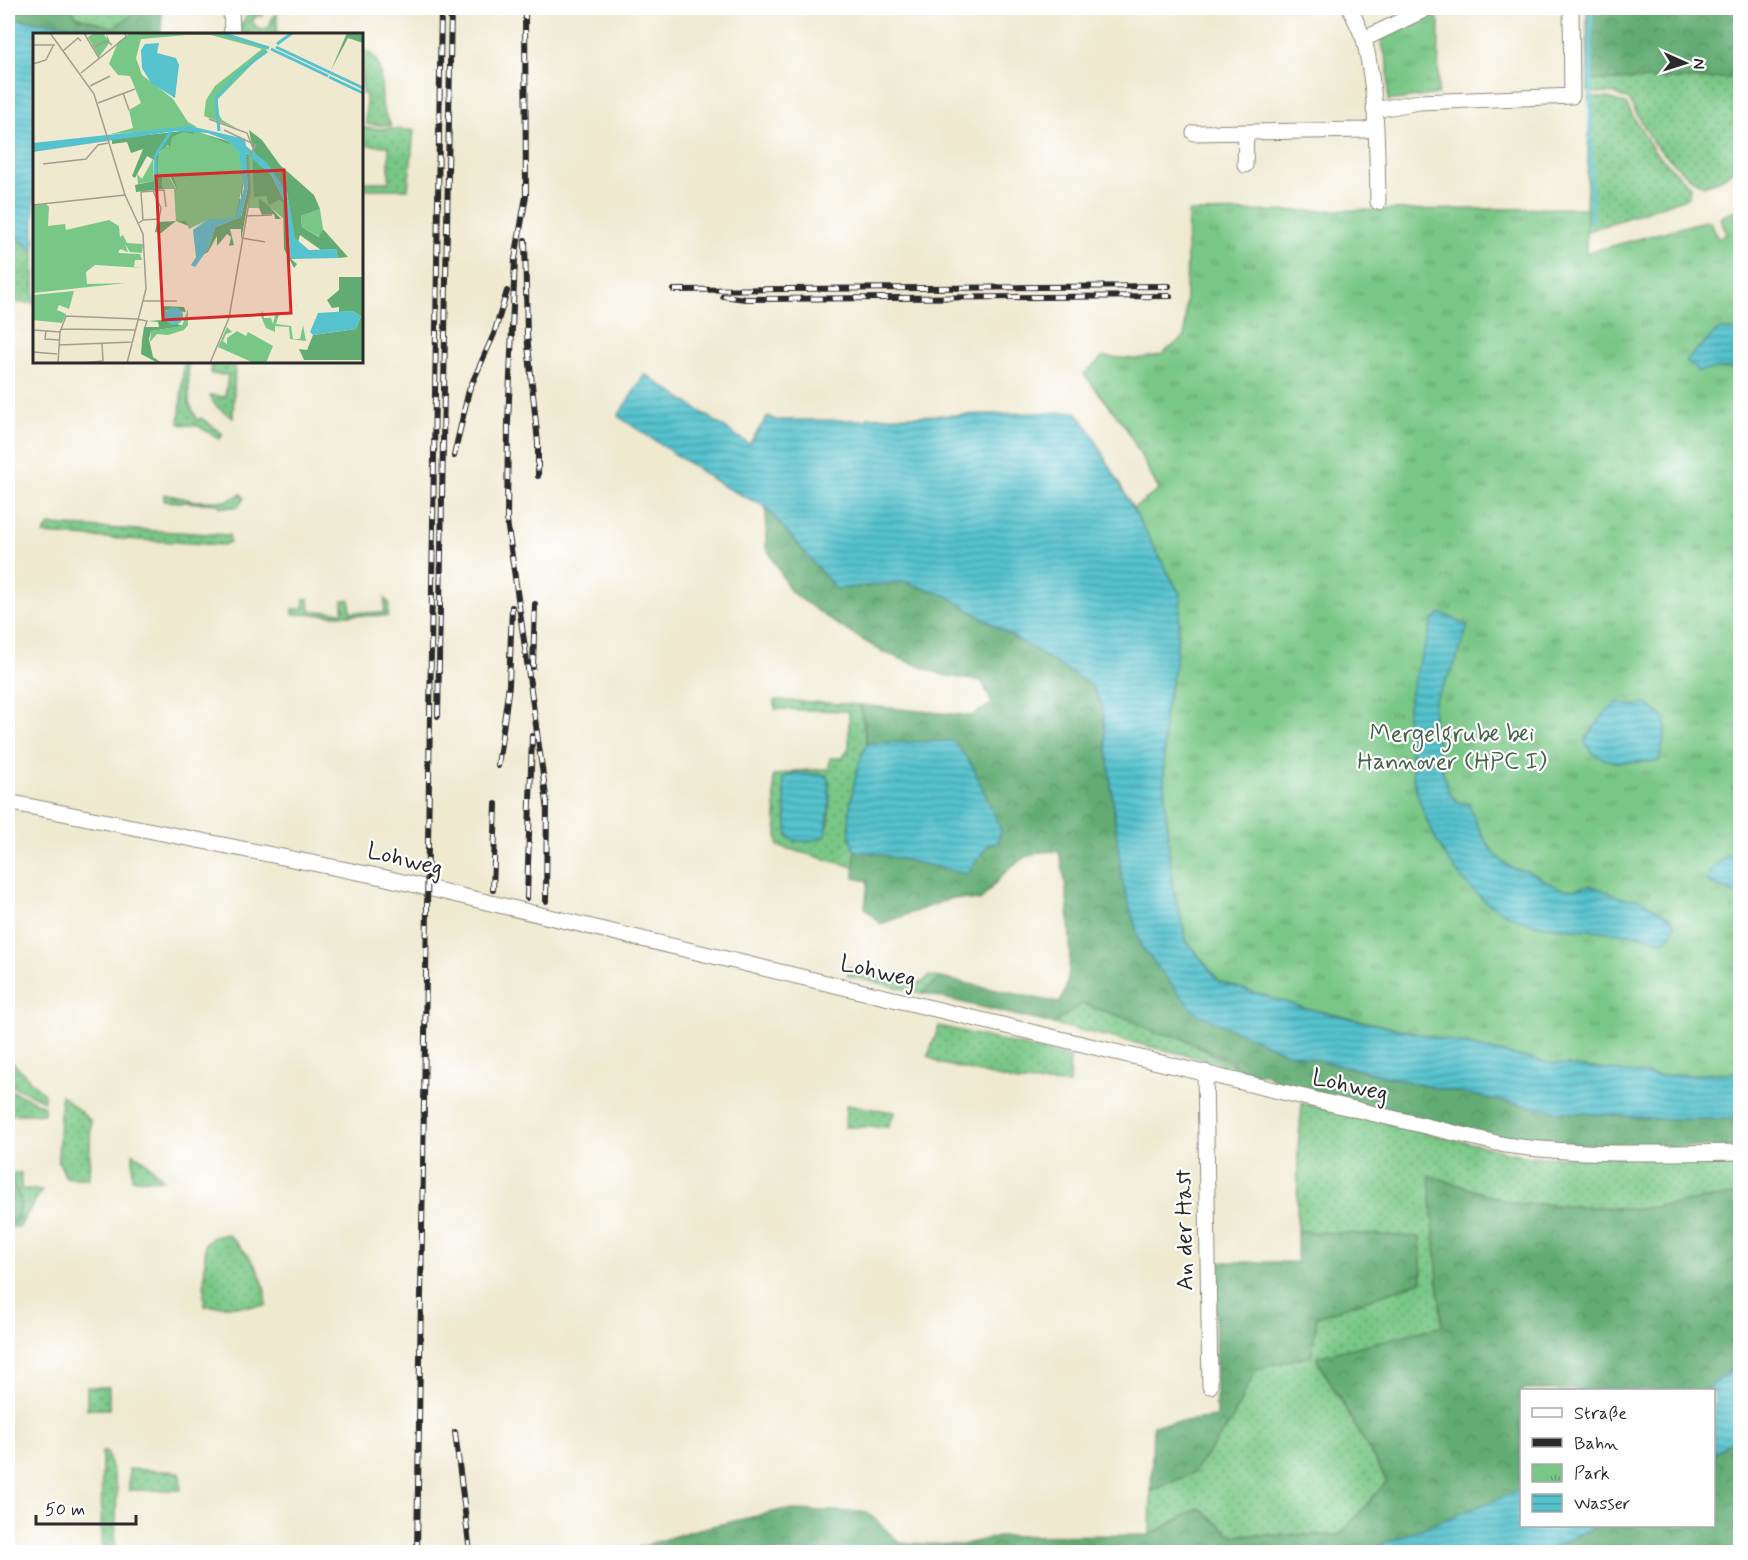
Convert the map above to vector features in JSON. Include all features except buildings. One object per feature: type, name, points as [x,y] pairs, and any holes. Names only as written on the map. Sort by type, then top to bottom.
[{"type":"street","points":[[231,8],[232,33]]},
{"type":"street","points":[[1350,8],[1364,39],[1371,67],[1376,127],[1378,202]]},
{"type":"street","points":[[1364,39],[1428,8]]},
{"type":"street","points":[[1374,110],[1419,102],[1572,96],[1571,8]]},
{"type":"street","points":[[1194,132],[1365,130],[1376,127]]},
{"type":"street","points":[[1245,133],[1245,165]]},
{"type":"street","name":"Lohweg","points":[[8,802],[382,877],[481,903],[1205,1072],[1298,1097],[1505,1145],[1534,1149],[1610,1152],[1740,1152]]},
{"type":"street","name":"An der Hast","points":[[1205,1072],[1210,1386]]},
{"type":"green space","points":[[8,8],[71,8],[76,16],[113,28],[135,13],[140,14],[140,8],[162,8],[161,33],[110,33],[86,26],[8,19]]},
{"type":"green space","points":[[71,8],[140,8],[140,14],[135,13],[113,28],[76,16]]},
{"type":"green space","points":[[1587,8],[1740,8],[1740,73],[1738,78],[1588,80]]},
{"type":"green space","points":[[1433,10],[1439,22],[1438,94],[1388,101],[1388,65],[1380,37]]},
{"type":"green space","points":[[263,12],[263,16],[256,16],[252,22],[260,30],[270,27],[272,17],[277,14],[277,33],[242,33],[239,28],[248,14]]},
{"type":"green space","points":[[363,50],[370,53],[379,66],[383,109],[391,126],[366,124],[366,95],[363,94]]},
{"type":"green space","points":[[1740,73],[1740,166],[1719,180],[1704,186],[1688,177],[1654,144],[1629,100],[1616,94],[1588,92],[1588,80],[1737,78]]},
{"type":"green space","points":[[1588,97],[1608,98],[1626,104],[1654,151],[1690,186],[1689,197],[1585,232],[1590,105]]},
{"type":"green space","points":[[363,128],[414,130],[408,189],[363,189],[363,182],[389,182],[389,146],[363,145]]},
{"type":"green space","name":"Mergelgrube bei Hannover (HPC I)","points":[[1740,207],[1740,1072],[1661,1076],[1548,1063],[1304,1008],[1220,982],[1187,942],[1172,884],[1164,787],[1164,716],[1175,666],[1181,596],[1132,509],[1159,490],[1125,426],[1084,374],[1103,357],[1137,359],[1161,355],[1185,336],[1188,212],[1587,208],[1586,253],[1709,220],[1718,238],[1727,234],[1720,218]]},
{"type":"green space","points":[[8,231],[33,250],[33,303],[8,302]]},
{"type":"green space","points":[[184,363],[188,363],[189,403],[198,421],[201,418],[223,434],[220,439],[198,426],[179,424]]},
{"type":"green space","points":[[211,363],[235,363],[233,418],[213,403],[210,395],[225,397],[228,375],[211,374]]},
{"type":"green space","points":[[164,494],[196,501],[227,501],[241,494],[244,498],[238,507],[220,507],[219,504],[164,501]]},
{"type":"green space","points":[[766,507],[836,589],[905,582],[947,596],[1091,685],[1102,705],[1122,880],[1284,1052],[1431,1087],[1555,1111],[1659,1119],[1740,1119],[1740,1148],[1593,1145],[1494,1137],[1279,1084],[1266,1074],[1245,1074],[1229,1060],[1182,1038],[1151,1031],[1132,1020],[1082,1004],[1053,1024],[922,993],[941,978],[1059,1003],[1065,991],[1068,974],[1070,930],[1059,852],[1046,851],[1024,858],[1005,873],[980,901],[952,898],[881,924],[865,908],[868,881],[854,878],[855,851],[874,853],[983,793],[973,767],[954,741],[867,743],[860,705],[972,716],[992,704],[982,681],[946,676],[883,652],[835,623],[791,592],[766,547]]},
{"type":"green space","points":[[49,525],[229,535],[230,542],[223,545],[43,534]]},
{"type":"green space","points":[[304,599],[309,599],[310,611],[343,612],[343,600],[350,600],[350,612],[384,613],[385,599],[389,603],[388,616],[293,614],[293,609],[304,609]]},
{"type":"green space","points":[[775,700],[860,705],[867,743],[859,766],[852,846],[855,851],[854,867],[778,846],[773,776],[794,771],[829,769],[830,758],[843,758],[849,747],[849,711],[775,709]],"holes":[[[794,773],[829,781],[829,824],[820,839],[795,841],[788,836],[783,778]]]},
{"type":"green space","points":[[848,967],[922,983],[929,976],[941,978],[922,993],[848,976]]},
{"type":"green space","points":[[1082,1004],[1132,1020],[1151,1031],[1182,1038],[1235,1066],[1230,1071],[1219,1067],[1221,1063],[1053,1024]]},
{"type":"green space","points":[[939,1026],[1070,1057],[1069,1084],[1018,1082],[939,1063],[928,1056]]},
{"type":"green space","points":[[8,1058],[44,1094],[44,1101],[8,1084]]},
{"type":"green space","points":[[8,1089],[44,1106],[44,1114],[8,1114]]},
{"type":"green space","points":[[61,1095],[91,1121],[89,1178],[66,1178],[58,1160]]},
{"type":"green space","points":[[1302,1103],[1529,1157],[1740,1157],[1740,1194],[1641,1209],[1512,1203],[1430,1176],[1442,1327],[1316,1358],[1387,1481],[1340,1535],[1232,1535],[1199,1508],[1150,1535],[1151,1491],[1193,1473],[1232,1420],[1256,1369],[1312,1355],[1317,1317],[1422,1281],[1420,1237],[1297,1231],[1298,1150]]},
{"type":"green space","points":[[846,1105],[895,1112],[888,1127],[845,1127]]},
{"type":"green space","points":[[133,1154],[143,1159],[164,1180],[132,1179]]},
{"type":"green space","points":[[8,1173],[21,1173],[21,1189],[42,1190],[19,1227],[8,1227],[8,1223],[14,1223],[15,1186],[8,1178]]},
{"type":"green space","points":[[1429,1175],[1512,1203],[1641,1209],[1740,1194],[1740,1364],[1706,1389],[1520,1389],[1520,1490],[1362,1552],[625,1552],[691,1531],[782,1510],[867,1512],[900,1543],[962,1545],[998,1536],[1150,1535],[1199,1508],[1232,1535],[1340,1535],[1387,1481],[1316,1357],[1442,1326]]},
{"type":"green space","points":[[8,1178],[11,1178],[17,1189],[21,1207],[14,1223],[8,1223]]},
{"type":"green space","points":[[1297,1231],[1420,1237],[1422,1281],[1317,1317],[1312,1355],[1256,1369],[1232,1420],[1193,1473],[1151,1491],[1153,1425],[1216,1417],[1215,1262],[1297,1262]]},
{"type":"green space","points":[[227,1234],[243,1249],[260,1275],[266,1295],[266,1306],[204,1306],[205,1244],[214,1237]]},
{"type":"green space","points":[[87,1387],[109,1387],[109,1409],[87,1409]]},
{"type":"green space","points":[[1740,1434],[1740,1552],[1543,1552],[1595,1527],[1715,1527],[1715,1453]]},
{"type":"green space","points":[[102,1452],[107,1452],[117,1489],[115,1547],[105,1547],[101,1543]]},
{"type":"green space","points":[[129,1469],[180,1472],[181,1490],[129,1490]]},
{"type":"water","points":[[8,19],[86,26],[110,33],[33,33],[33,250],[8,231]]},
{"type":"water","points":[[1719,329],[1740,331],[1740,367],[1698,371],[1686,360]]},
{"type":"water","points":[[645,374],[749,444],[768,416],[775,420],[866,420],[868,417],[1076,412],[1091,432],[1181,596],[1175,666],[1164,716],[1164,787],[1172,884],[1187,942],[1220,982],[1304,1008],[1548,1063],[1661,1076],[1740,1072],[1740,1119],[1659,1119],[1555,1111],[1431,1087],[1284,1052],[1195,1013],[1141,946],[1122,880],[1102,705],[1091,685],[947,596],[905,582],[836,589],[766,507],[723,486],[618,416]]},
{"type":"water","points":[[1441,613],[1468,626],[1455,664],[1434,702],[1434,722],[1440,763],[1449,793],[1458,802],[1469,804],[1490,848],[1514,869],[1528,871],[1558,888],[1571,889],[1590,885],[1624,899],[1640,899],[1669,917],[1675,925],[1672,934],[1663,941],[1629,934],[1558,928],[1524,921],[1504,913],[1485,901],[1454,869],[1431,830],[1423,809],[1414,780],[1407,725],[1411,692],[1418,668],[1433,620]]},
{"type":"water","points":[[1618,702],[1631,706],[1647,704],[1666,719],[1659,761],[1616,762],[1596,755],[1589,749],[1585,740],[1604,714]]},
{"type":"water","points":[[954,741],[973,767],[1001,830],[997,844],[989,844],[967,874],[874,853],[855,851],[849,828],[850,813],[855,781],[867,743]]},
{"type":"water","points":[[794,773],[827,775],[830,798],[826,835],[806,842],[796,841],[788,836],[783,778]]},
{"type":"water","points":[[1728,855],[1740,858],[1740,896],[1707,882],[1710,871]]},
{"type":"water","points":[[1740,1364],[1740,1434],[1715,1453],[1715,1389],[1706,1389]]},
{"type":"water","points":[[1520,1490],[1520,1527],[1595,1527],[1543,1552],[1362,1552]]},
{"type":"waterway","points":[[1591,8],[1591,223]]},
{"type":"railway","points":[[417,1552],[441,8]]},
{"type":"railway","points":[[438,716],[451,8]]},
{"type":"railway","points":[[525,8],[526,196],[515,259],[508,423],[507,521],[547,803],[546,901]]},
{"type":"railway","points":[[525,240],[527,335],[538,443],[538,476]]},
{"type":"railway","points":[[674,290],[1169,286]]},
{"type":"railway","points":[[454,456],[469,390],[494,334],[507,291]]},
{"type":"railway","points":[[723,296],[745,299],[1170,296]]},
{"type":"railway","points":[[533,667],[535,604]]},
{"type":"railway","points":[[498,766],[509,685],[512,607]]},
{"type":"railway","points":[[527,898],[532,736]]},
{"type":"railway","points":[[493,890],[496,804]]},
{"type":"railway","points":[[455,1432],[470,1552]]}]
